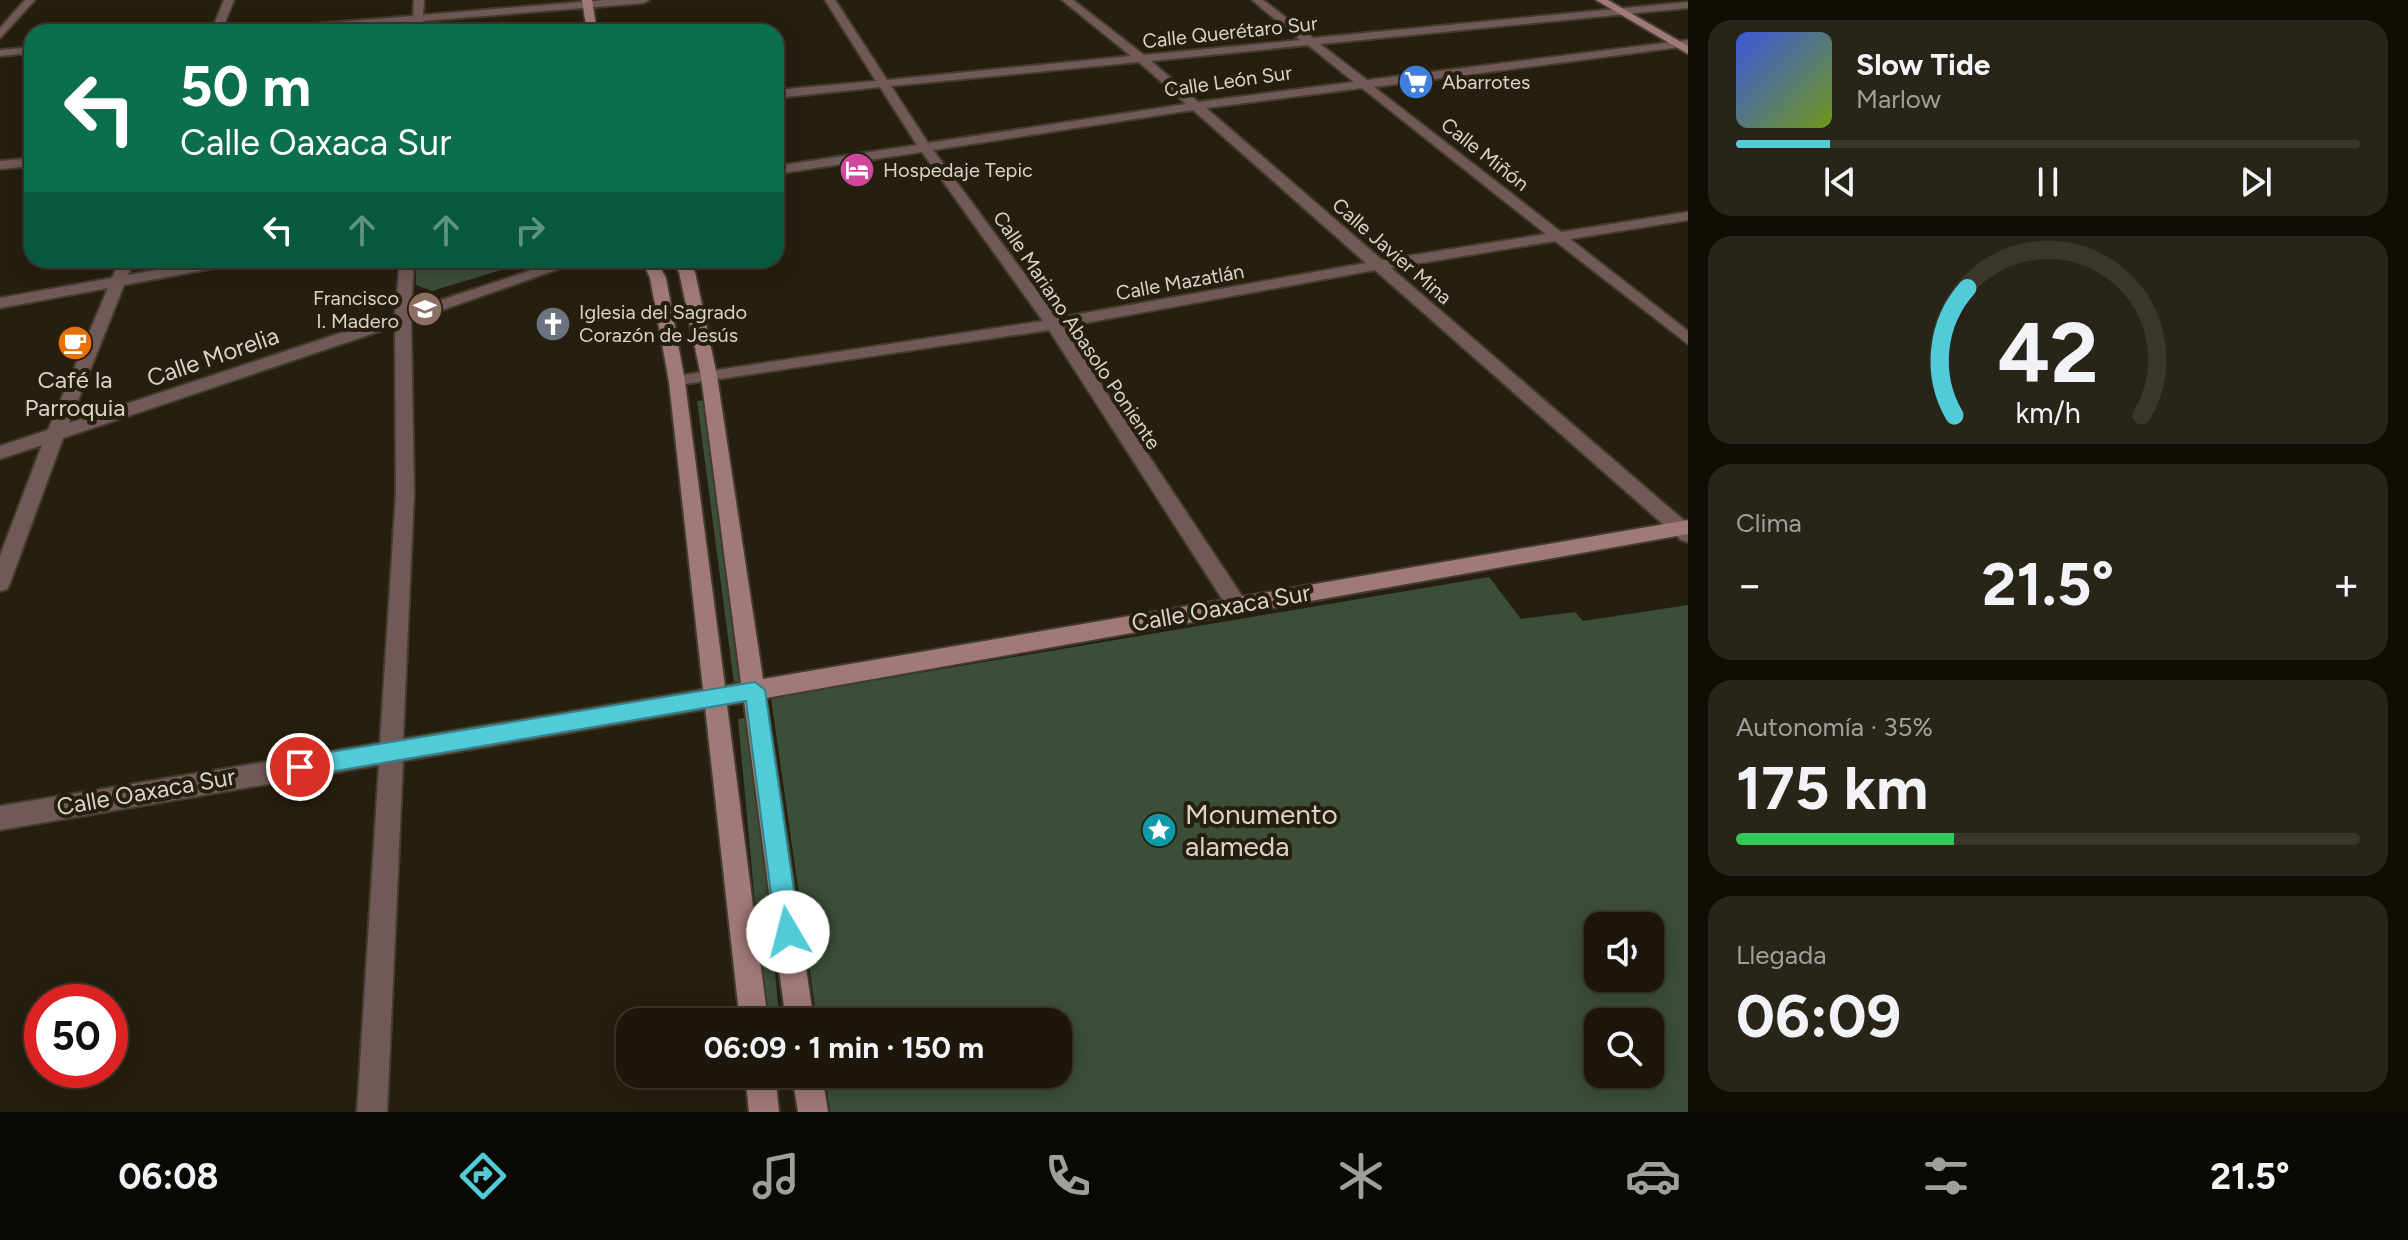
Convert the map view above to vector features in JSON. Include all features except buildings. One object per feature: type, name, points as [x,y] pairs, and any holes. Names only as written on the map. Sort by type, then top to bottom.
[{"type":"main road","points":[[1601,0],[1682,44],[1688,51]]},
{"type":"main road","points":[[588,2],[591,24]]},
{"type":"main road","points":[[653,268],[658,278],[677,382],[718,697],[752,1008]]},
{"type":"main road","points":[[684,268],[709,376],[798,1008]]},
{"type":"main road","name":"Calle Oaxaca Sur","points":[[718,697],[1237,605],[1686,530]]},
{"type":"main road","points":[[761,1088],[764,1112]]},
{"type":"main road","points":[[809,1088],[813,1112]]},
{"type":"street","points":[[0,35],[30,0]]},
{"type":"street","points":[[219,24],[229,0]]},
{"type":"street","points":[[418,24],[419,0]]},
{"type":"street","points":[[346,24],[588,2],[644,0]]},
{"type":"street","name":"Calle Mariano Abasolo Poniente","points":[[830,0],[887,83],[924,146],[1053,324],[1237,605]]},
{"type":"street","name":"Calle Javier Mina","points":[[1067,0],[1142,59],[1686,530]]},
{"type":"street","name":"Calle Miñón","points":[[1257,0],[1688,339]]},
{"type":"street","name":"Calle Querétaro Sur","points":[[784,93],[1688,5]]},
{"type":"street","name":"Calle León Sur","points":[[784,169],[1194,106],[1682,44]]},
{"type":"street","points":[[0,53],[24,51]]},
{"type":"street","points":[[0,165],[24,163]]},
{"type":"street","name":"Calle Mazatlán","points":[[677,382],[1053,324],[1379,265],[1688,216]]},
{"type":"street","points":[[0,583],[55,436],[124,268]]},
{"type":"street","points":[[0,303],[196,268]]},
{"type":"street","points":[[372,1112],[405,493],[403,318],[406,268]]},
{"type":"street","name":"Calle Morelia","points":[[0,453],[553,268]]},
{"type":"street","name":"Calle Oaxaca Sur","points":[[0,818],[718,697]]},
{"type":"green space","points":[[416,268],[508,268],[432,291],[416,285]]},
{"type":"green space","points":[[706,400],[746,681],[734,683],[697,401]]},
{"type":"green space","points":[[1489,577],[1521,619],[1575,612],[1583,621],[1688,605],[1688,1112],[830,1112],[827,1088],[1072,1088],[1072,1008],[815,1008],[771,698]]},
{"type":"green space","points":[[749,717],[779,1008],[765,1008],[738,719]]},
{"type":"place","name":"Abarrotes","points":[[1416,82]]},
{"type":"place","name":"Hospedaje Tepic","points":[[857,170]]},
{"type":"place","name":"Francisco I. Madero","points":[[425,309]]},
{"type":"place","name":"Iglesia del Sagrado Corazón de Jesús","points":[[553,324]]},
{"type":"place","name":"Café la Parroquia","points":[[75,343]]},
{"type":"place","name":"Monumento alameda","points":[[1159,830]]},
{"type":"route","points":[[300,767],[755,690],[788,932]]}]
